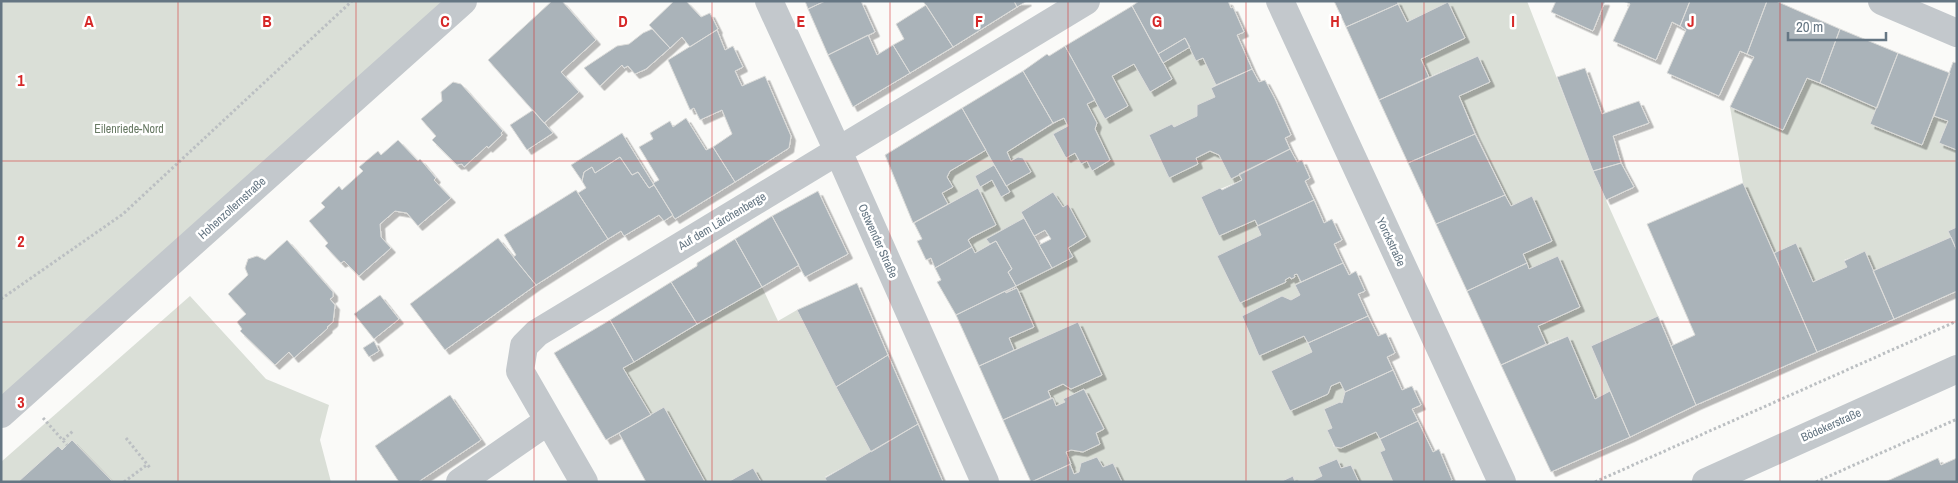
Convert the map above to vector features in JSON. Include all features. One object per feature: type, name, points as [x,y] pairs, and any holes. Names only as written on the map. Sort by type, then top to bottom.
[{"type":"street","name":"Hohenzollernstraße","points":[[1,414],[463,1]]},
{"type":"street","name":"Ostwender Straße","points":[[769,1],[985,482]]},
{"type":"street","name":"Auf dem Lärchenberge","points":[[584,482],[520,371],[524,346],[537,333],[1086,1]]},
{"type":"street","name":"Yorckstraße","points":[[1280,1],[1502,482]]},
{"type":"street","points":[[1882,1],[1957,33]]},
{"type":"street","name":"Bödekerstraße","points":[[1706,482],[1957,369]]},
{"type":"street","points":[[460,482],[548,421]]},
{"type":"path","points":[[1,299],[123,214],[352,1]]},
{"type":"path","points":[[1595,482],[1957,321]]},
{"type":"path","points":[[1816,482],[1957,420]]},
{"type":"path","points":[[46,422],[67,445]]},
{"type":"path","points":[[62,440],[74,430]]},
{"type":"path","points":[[126,438],[151,469]]},
{"type":"path","points":[[124,482],[148,464]]},
{"type":"green space","name":"Eilenriede-Nord","points":[[1,1],[463,1],[1,414]]},
{"type":"green space","points":[[1397,1],[1527,1],[1593,171],[1658,316],[1591,346],[1610,391],[1595,399],[1568,336],[1546,344],[1538,326],[1580,307],[1558,257],[1529,269],[1523,254],[1552,241],[1532,197],[1511,206],[1459,96],[1490,82],[1478,56],[1429,77],[1421,59],[1465,38],[1448,3],[1407,22]]},
{"type":"green space","points":[[1185,38],[1196,60],[1203,58],[1216,85],[1211,88],[1215,97],[1197,116],[1174,127],[1172,124],[1149,136],[1169,177],[1196,158],[1210,151],[1219,155],[1231,178],[1239,174],[1242,180],[1201,197],[1219,236],[1255,220],[1261,235],[1218,256],[1240,302],[1286,282],[1285,280],[1295,277],[1294,275],[1297,274],[1301,282],[1296,285],[1300,295],[1291,300],[1282,296],[1242,316],[1259,356],[1304,336],[1312,352],[1271,371],[1290,411],[1328,394],[1331,386],[1340,382],[1345,392],[1342,403],[1340,402],[1324,410],[1332,428],[1328,430],[1334,447],[1341,448],[1376,432],[1385,450],[1389,473],[1393,482],[1359,482],[1351,465],[1341,468],[1337,459],[1318,467],[1322,476],[1310,482],[1295,482],[1292,477],[1280,482],[1122,482],[1103,467],[1097,457],[1081,463],[1079,472],[1074,474],[1066,452],[1104,429],[1084,389],[1064,399],[1065,402],[1056,406],[1048,391],[1063,384],[1071,389],[1102,375],[1078,322],[1014,350],[1009,338],[1034,327],[1016,286],[1072,257],[1068,248],[1086,237],[1068,205],[1063,207],[1053,192],[1021,212],[1024,218],[987,239],[990,244],[975,253],[968,240],[996,225],[978,188],[948,204],[942,193],[953,187],[947,177],[950,171],[986,150],[994,165],[975,176],[980,187],[992,180],[1001,196],[1009,193],[1006,186],[1030,172],[1023,158],[1018,157],[1011,161],[1007,152],[1064,118],[1068,126],[1053,135],[1066,158],[1075,153],[1081,164],[1087,161],[1092,171],[1110,161],[1095,129],[1097,123],[1087,104],[1095,100],[1106,119],[1128,106],[1112,76],[1134,64],[1150,92],[1172,79],[1158,54]]},
{"type":"green space","points":[[1807,78],[1877,108],[1922,145],[1934,116],[1948,121],[1939,142],[1957,150],[1957,227],[1948,231],[1951,237],[1873,271],[1865,252],[1844,260],[1847,267],[1813,282],[1796,243],[1774,253],[1743,183],[1730,107],[1783,130]]},
{"type":"green space","points":[[762,287],[778,321],[797,310],[871,452],[825,477],[827,482],[761,482],[753,468],[728,482],[705,482],[664,407],[651,415],[623,368]]},
{"type":"green space","points":[[190,296],[266,379],[329,405],[320,440],[331,482],[1,482],[1,462]]},
{"type":"building","points":[[552,1],[562,1],[596,40],[561,72],[579,92],[544,123],[488,60]]},
{"type":"building","points":[[674,1],[686,1],[701,17],[710,13],[718,29],[690,47],[682,37],[670,48],[649,25]]},
{"type":"building","points":[[805,1],[825,1],[808,9]]},
{"type":"building","points":[[825,1],[861,1],[875,32],[828,55],[808,9]]},
{"type":"building","points":[[923,1],[1014,1],[1017,7],[953,47]]},
{"type":"building","points":[[1014,1],[1027,1],[1017,7]]},
{"type":"building","points":[[1139,1],[1228,1],[1231,8],[1233,7],[1244,32],[1237,35],[1252,69],[1216,85],[1203,58],[1196,61],[1185,38],[1158,54],[1132,6]]},
{"type":"building","points":[[1334,1],[1397,1],[1398,4],[1346,27]]},
{"type":"building","points":[[1556,1],[1605,1],[1593,31],[1551,12]]},
{"type":"building","points":[[1623,1],[1690,1],[1680,26],[1672,22],[1656,60],[1613,41],[1630,4]]},
{"type":"building","points":[[1690,1],[1767,1],[1747,54],[1740,51],[1719,96],[1667,73],[1686,30],[1680,26]]},
{"type":"building","points":[[1767,1],[1776,1],[1840,29],[1820,83],[1807,78],[1783,130],[1730,107],[1754,57],[1747,54]]},
{"type":"building","points":[[1448,2],[1465,38],[1421,59],[1429,77],[1379,100],[1346,27],[1398,4],[1407,22]]},
{"type":"building","points":[[926,5],[953,47],[910,73],[893,45],[904,39],[896,24]]},
{"type":"building","points":[[1132,6],[1172,79],[1150,92],[1134,64],[1112,76],[1128,106],[1105,119],[1065,46]]},
{"type":"building","points":[[652,29],[670,48],[646,69],[635,74],[628,66],[624,68],[622,65],[600,86],[584,68],[617,46],[629,44],[643,33]]},
{"type":"building","points":[[1840,29],[1898,53],[1877,108],[1820,83]]},
{"type":"building","points":[[717,30],[725,50],[733,46],[743,67],[735,71],[742,86],[765,76],[791,136],[789,148],[735,182],[713,147],[732,134],[722,110],[700,120],[694,108],[690,110],[668,60]]},
{"type":"building","points":[[868,35],[877,55],[893,45],[910,73],[853,107],[828,55]]},
{"type":"building","points":[[1185,38],[1190,47],[1163,63],[1158,54]]},
{"type":"building","points":[[1065,46],[1095,100],[1087,104],[1097,123],[1095,129],[1110,160],[1092,171],[1087,161],[1081,164],[1075,153],[1066,158],[1053,134],[1068,126],[1064,118],[1053,123],[1023,71],[1047,54],[1049,56]]},
{"type":"building","points":[[1898,53],[1950,73],[1922,145],[1870,124]]},
{"type":"building","points":[[1478,56],[1490,82],[1459,96],[1475,134],[1408,163],[1379,100]]},
{"type":"building","points":[[1953,62],[1957,63],[1957,150],[1939,143],[1948,121],[1934,116]]},
{"type":"building","points":[[1585,68],[1602,114],[1639,101],[1649,123],[1613,136],[1621,163],[1593,171],[1557,77]]},
{"type":"building","points":[[1252,69],[1259,82],[1265,80],[1275,99],[1291,135],[1285,138],[1290,149],[1231,179],[1219,155],[1210,151],[1196,158],[1198,164],[1169,178],[1149,135],[1172,124],[1174,127],[1197,116],[1197,105],[1215,97],[1211,88]]},
{"type":"building","points":[[1023,71],[1053,123],[1007,152],[1011,161],[1018,157],[1023,158],[1031,172],[1006,186],[962,108]]},
{"type":"building","points":[[453,82],[461,84],[503,131],[502,135],[488,148],[487,146],[464,167],[462,164],[457,165],[432,140],[436,136],[421,119],[442,101],[441,92]]},
{"type":"building","points":[[962,108],[986,150],[950,171],[947,177],[953,187],[942,193],[948,204],[913,223],[885,155]]},
{"type":"building","points":[[533,110],[553,133],[527,150],[510,125]]},
{"type":"building","points":[[686,118],[706,150],[713,147],[735,182],[675,219],[653,183],[659,180],[639,147],[653,139],[650,133],[670,121],[673,127]]},
{"type":"building","points":[[622,133],[654,185],[649,188],[638,172],[632,175],[620,157],[595,173],[592,167],[584,172],[582,181],[571,165]]},
{"type":"building","points":[[1475,134],[1505,195],[1436,224],[1408,163]]},
{"type":"building","points":[[398,140],[418,161],[420,159],[436,178],[434,180],[451,198],[418,226],[407,213],[395,211],[380,224],[381,237],[391,248],[359,276],[344,261],[341,263],[325,246],[328,243],[309,221],[325,207],[321,203],[339,186],[342,190],[363,171],[359,167],[378,151],[381,155]]},
{"type":"building","points":[[1290,149],[1297,162],[1302,160],[1310,178],[1305,181],[1314,200],[1258,226],[1255,220],[1219,236],[1201,197],[1220,188],[1222,190],[1242,180],[1239,174]]},
{"type":"building","points":[[620,157],[632,175],[638,172],[649,188],[654,185],[673,215],[664,221],[659,215],[624,236],[621,231],[608,239],[578,193],[586,188],[582,181],[584,172],[592,167],[595,173]]},
{"type":"building","points":[[1621,163],[1634,187],[1606,200],[1593,171]]},
{"type":"building","points":[[994,165],[1010,192],[1001,197],[992,180],[980,187],[975,176]]},
{"type":"building","points":[[1743,183],[1817,352],[1696,405],[1671,346],[1695,335],[1647,224]]},
{"type":"building","points":[[978,188],[996,225],[968,240],[972,247],[935,268],[931,258],[926,260],[917,241],[922,239],[914,223]]},
{"type":"building","points":[[576,190],[608,239],[536,285],[513,257],[516,255],[504,235]]},
{"type":"building","points":[[818,191],[848,254],[805,277],[772,216]]},
{"type":"building","points":[[1053,192],[1063,207],[1068,204],[1086,237],[1068,248],[1073,257],[1052,268],[1039,245],[1051,239],[1045,230],[1034,236],[1021,212]]},
{"type":"building","points":[[1505,195],[1511,206],[1532,196],[1552,241],[1523,254],[1527,263],[1467,291],[1436,224]]},
{"type":"building","points":[[1314,200],[1324,223],[1332,219],[1342,240],[1334,244],[1343,263],[1301,282],[1297,274],[1294,275],[1295,277],[1285,280],[1286,282],[1240,303],[1217,256],[1261,235],[1257,226]]},
{"type":"building","points":[[772,216],[799,265],[762,287],[735,239]]},
{"type":"building","points":[[1024,218],[1052,268],[1016,286],[1008,272],[1012,269],[996,241],[990,244],[986,239]]},
{"type":"building","points":[[1957,227],[1957,251],[1948,231]]},
{"type":"building","points":[[1951,237],[1957,251],[1957,291],[1894,319],[1873,271]]},
{"type":"building","points":[[498,238],[536,285],[445,350],[410,304]]},
{"type":"building","points":[[735,239],[762,287],[697,324],[671,282]]},
{"type":"building","points":[[287,240],[333,292],[333,297],[330,299],[335,305],[333,322],[328,328],[294,358],[289,352],[275,365],[240,331],[242,329],[237,322],[246,314],[228,294],[248,275],[245,268],[248,259],[257,256],[265,260]]},
{"type":"building","points":[[996,241],[1012,269],[1008,272],[1016,286],[956,315],[937,282],[941,280],[935,268],[972,247],[975,253]]},
{"type":"building","points":[[1796,243],[1813,282],[1847,267],[1844,261],[1865,251],[1894,319],[1817,352],[1774,253]]},
{"type":"building","points":[[1558,256],[1580,307],[1538,326],[1546,344],[1501,365],[1467,291],[1527,263],[1529,269]]},
{"type":"building","points":[[1343,263],[1349,275],[1356,271],[1365,291],[1358,294],[1368,316],[1308,343],[1304,336],[1259,356],[1242,316],[1282,296],[1291,300],[1300,295],[1295,285]]},
{"type":"building","points":[[671,282],[697,324],[634,362],[610,320]]},
{"type":"building","points":[[857,283],[888,355],[836,387],[797,310]]},
{"type":"building","points":[[1017,288],[1034,327],[1009,338],[1014,350],[979,366],[956,315],[1005,291],[1006,293]]},
{"type":"building","points":[[380,295],[399,319],[374,339],[354,314]]},
{"type":"building","points":[[1368,316],[1378,336],[1386,333],[1395,353],[1387,357],[1393,370],[1345,392],[1340,382],[1331,386],[1328,394],[1290,411],[1271,371],[1312,352],[1308,343]]},
{"type":"building","points":[[1658,316],[1696,405],[1630,437],[1591,346]]},
{"type":"building","points":[[610,320],[634,362],[623,368],[651,415],[606,440],[554,353]]},
{"type":"building","points":[[1078,322],[1102,375],[1071,389],[1063,384],[1048,391],[1051,398],[1003,420],[979,366]]},
{"type":"building","points":[[1568,336],[1595,399],[1610,391],[1630,437],[1551,472],[1501,365]]},
{"type":"building","points":[[374,341],[379,351],[369,357],[363,348]]},
{"type":"building","points":[[888,355],[918,424],[871,452],[836,387]]},
{"type":"building","points":[[1393,370],[1402,390],[1412,386],[1421,405],[1412,409],[1418,421],[1380,439],[1376,432],[1341,448],[1335,447],[1327,430],[1332,428],[1324,409],[1340,402],[1342,403],[1345,392]]},
{"type":"building","points":[[1084,389],[1104,429],[1096,433],[1100,444],[1083,452],[1071,450],[1066,452],[1071,464],[1031,482],[1003,420],[1053,398],[1056,406],[1065,402],[1063,399]]},
{"type":"building","points":[[450,395],[481,440],[418,482],[399,482],[375,446]]},
{"type":"building","points":[[664,407],[705,482],[646,482],[619,433]]},
{"type":"building","points":[[1418,421],[1433,452],[1439,449],[1452,480],[1449,482],[1393,482],[1380,452],[1385,450],[1380,439]]},
{"type":"building","points":[[918,424],[943,482],[827,482],[825,478]]},
{"type":"building","points":[[72,440],[113,482],[18,482],[58,446],[62,450]]},
{"type":"building","points":[[1097,457],[1103,467],[1113,463],[1122,482],[1032,482],[1070,464],[1074,474],[1079,472],[1081,463]]},
{"type":"building","points":[[1938,458],[1941,465],[1957,458],[1957,482],[1885,482]]},
{"type":"building","points":[[1337,459],[1341,468],[1351,465],[1359,482],[1310,482],[1322,476],[1318,467]]},
{"type":"building","points":[[753,468],[761,482],[728,482]]},
{"type":"building","points":[[1293,476],[1295,482],[1280,482]]}]
